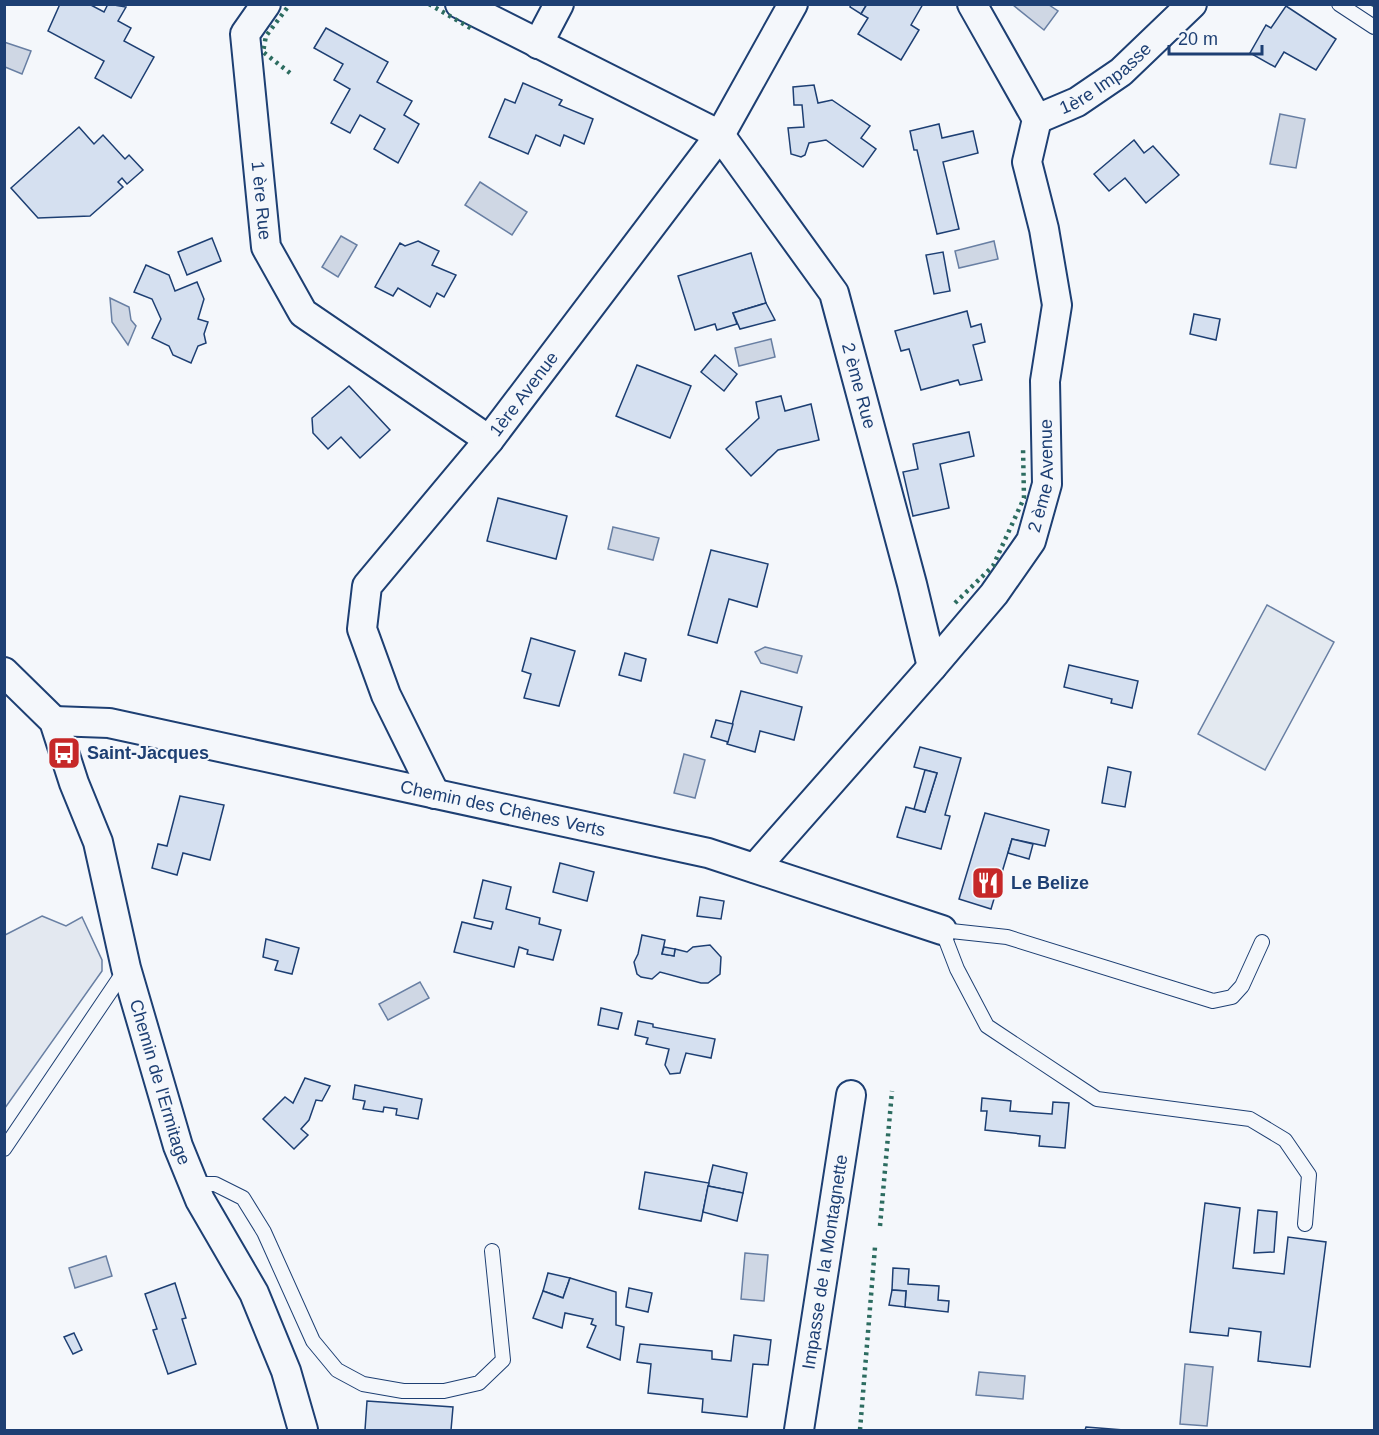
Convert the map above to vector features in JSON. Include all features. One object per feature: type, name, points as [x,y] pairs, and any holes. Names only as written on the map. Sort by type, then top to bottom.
[{"type":"street","name":"1 ère Rue","points":[[266,4],[245,34],[266,248],[303,313],[489,440]]},
{"type":"street","points":[[460,4],[720,135]]},
{"type":"street","points":[[538,44],[559,4]]},
{"type":"street","name":"1ère Avenue","points":[[435,794],[386,696],[362,629],[367,586],[489,440],[720,135],[793,4]]},
{"type":"street","points":[[972,4],[1037,119]]},
{"type":"street","name":"1ère Impasse","points":[[1037,119],[1077,102],[1121,72],[1192,4]]},
{"type":"street","name":"2 ème Avenue","points":[[755,868],[994,594],[1031,541],[1047,484],[1045,381],[1057,305],[1044,230],[1027,162],[1037,119]]},
{"type":"street","name":"2 ème Rue","points":[[720,135],[834,293],[932,667]]},
{"type":"street","points":[[4,672],[54,721]]},
{"type":"street","name":"Chemin des Chênes Verts","points":[[54,721],[109,723],[708,854],[942,930]]},
{"type":"street","name":"Chemin de l'Ermitage","points":[[54,721],[74,783],[98,842],[126,968],[178,1146],[194,1184],[254,1293],[286,1371],[303,1431]]},
{"type":"street","name":"Impasse de la Montagnette","points":[[799,1431],[851,1095]]},
{"type":"lane","points":[[1339,4],[1374,27]]},
{"type":"lane","points":[[1262,942],[1242,986],[1232,998],[1213,1000],[1007,937],[942,930],[957,969],[987,1026],[1097,1099],[1250,1119],[1285,1140],[1309,1175],[1305,1224]]},
{"type":"lane","points":[[4,1149],[126,968]]},
{"type":"lane","points":[[194,1184],[215,1184],[243,1198],[264,1232],[313,1341],[337,1370],[363,1384],[403,1391],[444,1391],[479,1383],[503,1360],[492,1251]]},
{"type":"shaded area","points":[[1013,5],[1049,5],[1058,11],[1044,30]]},
{"type":"shaded area","points":[[4,42],[31,51],[22,74],[5,67]]},
{"type":"shaded area","points":[[1280,114],[1305,119],[1296,168],[1270,164]]},
{"type":"shaded area","points":[[480,182],[527,212],[512,235],[465,205]]},
{"type":"shaded area","points":[[341,236],[357,245],[338,277],[322,267]]},
{"type":"shaded area","points":[[994,241],[998,259],[959,268],[955,251]]},
{"type":"shaded area","points":[[110,298],[129,307],[131,320],[136,326],[128,345],[112,322]]},
{"type":"shaded area","points":[[771,339],[775,357],[739,366],[735,348]]},
{"type":"shaded area","points":[[613,527],[659,538],[653,560],[608,549]]},
{"type":"shaded area","points":[[1267,605],[1334,642],[1265,770],[1198,734]]},
{"type":"shaded area","points":[[765,647],[802,656],[797,673],[761,663],[755,652]]},
{"type":"shaded area","points":[[684,754],[705,760],[695,798],[674,793]]},
{"type":"shaded area","points":[[42,916],[66,926],[82,917],[102,960],[102,971],[5,1108],[5,935]]},
{"type":"shaded area","points":[[420,982],[429,998],[388,1020],[379,1004]]},
{"type":"shaded area","points":[[745,1253],[768,1255],[764,1301],[741,1299]]},
{"type":"shaded area","points":[[106,1256],[112,1276],[75,1288],[69,1268]]},
{"type":"shaded area","points":[[1185,1364],[1213,1367],[1207,1426],[1180,1424]]},
{"type":"shaded area","points":[[979,1372],[1025,1376],[1023,1399],[976,1395]]},
{"type":"building","points":[[60,4],[89,4],[104,12],[108,4],[126,7],[118,21],[131,28],[124,41],[154,57],[131,98],[95,78],[104,61],[48,31]]},
{"type":"building","points":[[851,4],[867,4],[861,14],[850,7]]},
{"type":"building","points":[[867,4],[923,4],[911,25],[919,30],[901,60],[858,34],[868,18],[861,14]]},
{"type":"building","points":[[1286,6],[1336,39],[1316,70],[1284,52],[1275,67],[1250,53],[1266,25],[1271,28]]},
{"type":"building","points":[[326,28],[388,62],[377,82],[412,101],[404,115],[419,124],[398,163],[374,149],[385,129],[360,115],[350,133],[331,123],[350,89],[334,80],[343,64],[314,48]]},
{"type":"building","points":[[523,83],[562,100],[559,105],[593,119],[584,144],[564,135],[560,146],[536,135],[528,154],[489,137],[505,99],[515,103]]},
{"type":"building","points":[[814,85],[818,103],[832,100],[870,126],[861,138],[876,149],[863,167],[826,140],[809,143],[805,155],[801,157],[791,154],[788,128],[804,127],[802,105],[794,105],[793,87]]},
{"type":"building","points":[[939,124],[942,138],[973,131],[978,153],[943,162],[959,229],[937,234],[917,150],[914,150],[910,131]]},
{"type":"building","points":[[79,127],[94,144],[103,135],[125,159],[129,155],[143,170],[127,184],[122,178],[118,182],[123,187],[90,216],[38,218],[11,188]]},
{"type":"building","points":[[1134,140],[1144,153],[1153,146],[1179,175],[1146,203],[1125,178],[1109,191],[1094,174]]},
{"type":"building","points":[[212,238],[221,261],[187,275],[178,252]]},
{"type":"building","points":[[418,241],[439,251],[432,265],[456,275],[444,297],[437,293],[430,307],[398,288],[393,296],[375,287],[400,243],[405,246]]},
{"type":"building","points":[[943,252],[950,291],[934,294],[926,255]]},
{"type":"building","points":[[751,253],[766,303],[733,313],[737,324],[717,330],[715,324],[695,330],[678,276]]},
{"type":"building","points":[[146,265],[169,275],[175,291],[197,282],[204,299],[198,319],[208,322],[204,334],[206,343],[198,346],[191,363],[173,355],[169,346],[152,338],[161,319],[152,299],[134,292]]},
{"type":"building","points":[[766,303],[775,320],[740,329],[733,313]]},
{"type":"building","points":[[967,311],[971,327],[981,324],[985,342],[973,345],[982,380],[960,385],[958,380],[921,390],[909,349],[901,351],[895,331]]},
{"type":"building","points":[[1194,314],[1220,319],[1216,340],[1190,334]]},
{"type":"building","points":[[715,355],[737,374],[724,391],[701,372]]},
{"type":"building","points":[[637,365],[691,386],[670,438],[616,416]]},
{"type":"building","points":[[349,386],[390,430],[360,458],[341,437],[328,449],[313,433],[312,418]]},
{"type":"building","points":[[781,396],[785,411],[811,404],[819,440],[778,450],[751,476],[726,449],[759,418],[756,402]]},
{"type":"building","points":[[969,432],[974,456],[940,464],[949,508],[913,516],[903,472],[918,469],[913,444]]},
{"type":"building","points":[[498,498],[567,516],[556,559],[487,541]]},
{"type":"building","points":[[711,550],[768,564],[757,607],[729,599],[717,643],[688,635]]},
{"type":"building","points":[[531,638],[575,651],[559,706],[524,698],[531,674],[522,671]]},
{"type":"building","points":[[625,653],[646,659],[641,681],[619,675]]},
{"type":"building","points":[[1069,665],[1138,681],[1132,708],[1111,703],[1112,699],[1064,687]]},
{"type":"building","points":[[741,691],[802,707],[794,740],[760,731],[755,752],[727,744]]},
{"type":"building","points":[[716,720],[733,724],[728,742],[711,737]]},
{"type":"building","points":[[920,747],[961,758],[945,815],[950,816],[941,849],[897,837],[906,807],[925,812],[937,773],[914,767]]},
{"type":"building","points":[[1108,767],[1131,772],[1125,807],[1102,803]]},
{"type":"building","points":[[925,770],[937,773],[925,812],[914,809]]},
{"type":"building","points":[[180,796],[224,805],[210,860],[183,853],[177,875],[152,868],[158,844],[167,846]]},
{"type":"building","points":[[985,813],[1049,830],[1045,846],[1012,839],[991,909],[959,899]]},
{"type":"building","points":[[1012,839],[1033,844],[1029,859],[1008,853]]},
{"type":"building","points":[[560,863],[594,872],[587,901],[553,892]]},
{"type":"building","points":[[483,880],[511,887],[506,909],[540,918],[539,924],[561,930],[553,960],[527,954],[528,950],[519,947],[514,967],[454,952],[462,922],[491,929],[493,922],[474,918]]},
{"type":"building","points":[[700,897],[724,901],[721,919],[697,916]]},
{"type":"building","points":[[642,935],[665,940],[662,954],[674,956],[675,949],[687,952],[693,947],[710,945],[721,957],[720,974],[708,983],[660,972],[652,979],[641,977],[637,974],[634,962]]},
{"type":"building","points":[[266,939],[299,948],[292,974],[275,970],[278,961],[263,957]]},
{"type":"building","points":[[664,947],[675,949],[674,956],[662,954]]},
{"type":"building","points":[[601,1008],[622,1013],[618,1029],[598,1025]]},
{"type":"building","points":[[638,1021],[653,1024],[653,1027],[715,1039],[711,1058],[686,1053],[680,1073],[670,1074],[665,1065],[669,1049],[646,1044],[648,1038],[635,1035]]},
{"type":"building","points":[[305,1078],[330,1086],[322,1101],[316,1100],[309,1120],[301,1129],[308,1135],[294,1149],[263,1119],[285,1097],[293,1103]]},
{"type":"building","points":[[355,1085],[422,1099],[418,1119],[396,1115],[397,1109],[384,1107],[383,1112],[363,1109],[365,1101],[353,1099]]},
{"type":"building","points":[[982,1098],[1011,1101],[1010,1111],[1052,1114],[1053,1102],[1069,1103],[1065,1148],[1039,1146],[1040,1136],[985,1130],[987,1111],[981,1111]]},
{"type":"building","points":[[713,1165],[747,1173],[743,1193],[708,1186]]},
{"type":"building","points":[[645,1172],[709,1183],[701,1221],[639,1209]]},
{"type":"building","points":[[708,1186],[743,1193],[737,1221],[703,1212]]},
{"type":"building","points":[[1205,1203],[1240,1208],[1233,1268],[1284,1274],[1288,1237],[1326,1242],[1310,1367],[1258,1361],[1261,1332],[1229,1328],[1228,1336],[1190,1332]]},
{"type":"building","points":[[1258,1210],[1277,1212],[1274,1252],[1254,1253]]},
{"type":"building","points":[[893,1268],[909,1269],[908,1284],[939,1286],[938,1300],[949,1301],[948,1312],[905,1307],[906,1291],[892,1290]]},
{"type":"building","points":[[548,1273],[570,1278],[563,1298],[543,1291]]},
{"type":"building","points":[[570,1278],[616,1292],[616,1325],[624,1327],[620,1360],[587,1347],[596,1326],[591,1324],[593,1319],[565,1313],[562,1328],[533,1318],[543,1291],[563,1298]]},
{"type":"building","points":[[175,1283],[186,1318],[182,1319],[196,1364],[168,1374],[153,1330],[157,1329],[145,1294]]},
{"type":"building","points":[[629,1288],[652,1293],[648,1312],[626,1307]]},
{"type":"building","points":[[892,1290],[906,1291],[905,1307],[889,1305]]},
{"type":"building","points":[[74,1333],[82,1350],[73,1354],[64,1337]]},
{"type":"building","points":[[734,1335],[771,1340],[768,1365],[753,1364],[747,1417],[702,1412],[703,1399],[648,1393],[651,1364],[637,1362],[640,1344],[712,1351],[712,1359],[731,1361]]},
{"type":"building","points":[[367,1401],[453,1407],[451,1430],[365,1430]]},
{"type":"building","points":[[1086,1427],[1124,1430],[1085,1430]]},
{"type":"hedge","points":[[290,4],[266,36],[263,52],[290,73]]},
{"type":"hedge","points":[[429,4],[472,29]]},
{"type":"hedge","points":[[955,603],[993,566],[1024,498],[1023,447]]},
{"type":"hedge","points":[[880,1226],[892,1091]]},
{"type":"hedge","points":[[860,1430],[875,1247]]},
{"type":"place","name":"Saint-Jacques","points":[[64,753]]},
{"type":"place","name":"Le Belize","points":[[988,883]]}]
